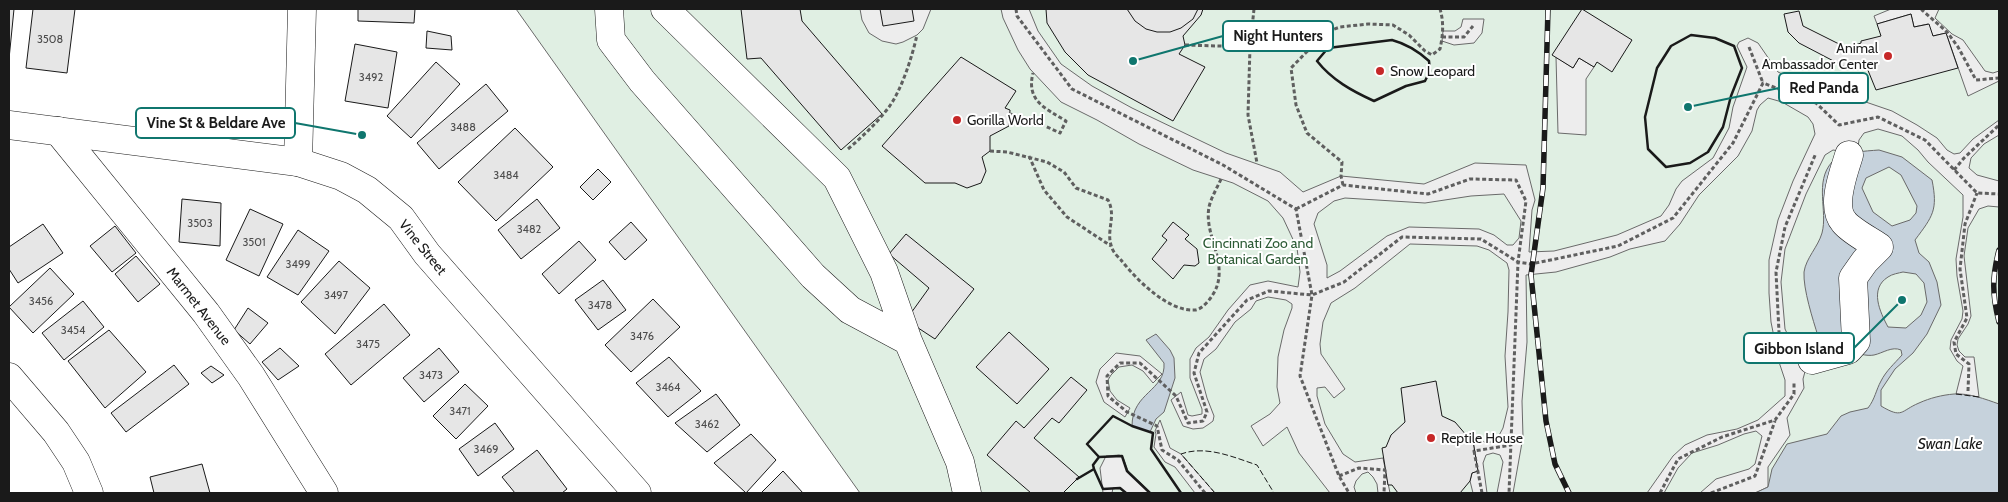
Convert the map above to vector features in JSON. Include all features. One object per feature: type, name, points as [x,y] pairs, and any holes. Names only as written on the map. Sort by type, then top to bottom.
[{"type":"main road","points":[[298,162],[302,9]]},
{"type":"main road","points":[[609,9],[611,40],[679,124],[813,276],[850,310],[908,342]]},
{"type":"main road","points":[[664,9],[837,178],[884,272],[908,342],[960,462],[967,493]]},
{"type":"main road","name":"Vine Street","points":[[9,125],[298,162],[341,176],[367,190],[401,218],[427,254],[637,493]]},
{"type":"main road","name":"Marmet Avenue","points":[[58,131],[206,313],[251,376],[324,493]]},
{"type":"main road","points":[[1803,368],[1848,350],[1856,341],[1853,278],[1865,261],[1879,247],[1843,222],[1838,208],[1838,195],[1849,155]]},
{"type":"main road","points":[[9,377],[56,432],[76,462],[89,493]]},
{"type":"path","points":[[1016,9],[1017,16],[1072,89],[1223,165],[1296,209],[1312,295],[1300,376],[1339,476],[1349,493]]},
{"type":"path","points":[[1254,9],[1250,47],[1248,115],[1256,163]]},
{"type":"path","points":[[1343,185],[1341,176],[1342,162],[1307,133],[1296,105],[1291,68],[1318,38],[1326,32],[1340,27],[1368,24],[1393,25],[1409,35],[1425,51],[1432,55],[1440,49],[1442,36],[1440,9]]},
{"type":"path","points":[[1923,9],[1947,32],[1958,47],[1976,80],[1999,78]]},
{"type":"path","points":[[1442,36],[1464,36],[1473,26]]},
{"type":"path","points":[[827,168],[874,126],[890,105],[912,58],[917,35]]},
{"type":"path","points":[[1185,45],[1250,47]]},
{"type":"path","points":[[1205,493],[1178,460],[1162,450],[1157,426],[1128,412],[1108,396],[1107,376],[1120,363],[1140,363],[1176,396],[1188,423],[1203,421],[1207,412],[1194,373],[1199,353],[1247,300],[1269,291],[1312,295],[1344,282],[1402,237],[1481,239],[1518,262],[1531,264],[1618,246],[1673,218],[1733,143],[1763,83],[1749,47]]},
{"type":"path","points":[[1010,114],[1060,133],[1066,121],[1038,104],[1030,84],[1034,73]]},
{"type":"path","points":[[1763,83],[1816,103],[1839,125]]},
{"type":"path","points":[[1834,131],[1839,125],[1878,117],[1925,140],[1977,193],[1999,194]]},
{"type":"path","points":[[1954,170],[1999,125]]},
{"type":"path","points":[[1786,349],[1779,332],[1776,272],[1785,227],[1818,149]]},
{"type":"path","points":[[990,151],[1008,152],[1047,162],[1064,172],[1076,188],[1108,200],[1112,208],[1110,232],[1112,247]]},
{"type":"path","points":[[1028,156],[1044,190],[1068,216],[1112,247],[1134,276],[1161,298],[1180,308],[1196,310],[1205,305],[1217,286],[1220,267],[1209,224],[1209,207],[1221,179]]},
{"type":"path","points":[[1296,209],[1343,185],[1428,194],[1470,179],[1516,180],[1526,201],[1518,262],[1508,493]]},
{"type":"path","points":[[1968,391],[1969,364],[1956,354],[1954,342],[1967,318],[1960,269],[1965,224],[1977,193]]},
{"type":"path","points":[[1710,493],[1755,476],[1775,420],[1794,394],[1803,368]]},
{"type":"path","points":[[1660,493],[1678,459],[1722,437],[1775,420]]},
{"type":"path","points":[[1482,493],[1474,451],[1511,445]]},
{"type":"path","points":[[1339,476],[1359,468],[1385,470],[1384,493]]},
{"type":"green space","name":"Cincinnati Zoo and Botanical Garden","points":[[516,9],[1999,9],[1999,493],[860,493]]},
{"type":"shaded area","points":[[860,9],[931,9],[923,29],[917,35],[896,44],[882,41],[869,33],[862,20]]},
{"type":"shaded area","points":[[1001,9],[1029,9],[1038,31],[1061,64],[1092,86],[1132,108],[1226,153],[1280,172],[1303,192],[1341,176],[1424,184],[1475,163],[1526,165],[1535,200],[1532,210],[1529,252],[1554,251],[1617,235],[1661,216],[1682,181],[1713,158],[1729,128],[1733,107],[1747,67],[1737,46],[1739,42],[1748,38],[1758,43],[1778,72],[1819,88],[1833,89],[1845,87],[1850,89],[1857,99],[1892,111],[1917,125],[1937,138],[1947,150],[1954,154],[1960,153],[1973,139],[1999,120],[1999,135],[1984,144],[1971,158],[1969,168],[1977,175],[1999,181],[1999,207],[1988,206],[1979,209],[1968,228],[1964,256],[1971,316],[1958,339],[1957,345],[1959,351],[1965,357],[1974,357],[1979,397],[1956,394],[1963,366],[1957,361],[1950,349],[1951,340],[1962,319],[1963,311],[1956,259],[1963,217],[1963,195],[1902,136],[1878,129],[1864,133],[1859,140],[1857,154],[1833,150],[1825,155],[1806,194],[1785,249],[1781,282],[1785,329],[1799,354],[1809,357],[1803,379],[1804,388],[1787,418],[1790,435],[1768,467],[1768,487],[1755,493],[1700,493],[1716,479],[1749,469],[1755,464],[1762,436],[1756,431],[1692,453],[1678,468],[1664,493],[1647,493],[1673,456],[1685,445],[1707,435],[1737,429],[1758,420],[1785,396],[1785,380],[1779,362],[1771,322],[1769,260],[1778,220],[1793,181],[1815,134],[1813,124],[1808,117],[1782,102],[1768,98],[1757,110],[1752,131],[1738,156],[1699,195],[1680,224],[1665,241],[1630,249],[1610,257],[1556,272],[1526,275],[1527,342],[1522,401],[1523,437],[1513,493],[1497,493],[1503,462],[1500,455],[1493,453],[1486,455],[1483,463],[1487,493],[1473,493],[1470,481],[1472,473],[1478,471],[1472,435],[1486,443],[1496,441],[1503,428],[1508,407],[1505,356],[1509,270],[1507,263],[1489,250],[1477,246],[1410,244],[1355,288],[1331,303],[1323,322],[1320,344],[1321,354],[1345,389],[1334,398],[1325,387],[1317,388],[1317,396],[1325,424],[1343,454],[1355,462],[1383,458],[1390,493],[1378,493],[1377,484],[1368,472],[1362,474],[1356,481],[1354,487],[1356,493],[1330,493],[1299,453],[1287,427],[1263,446],[1251,426],[1270,414],[1280,403],[1277,387],[1278,357],[1284,330],[1292,308],[1292,304],[1286,300],[1268,297],[1256,301],[1251,309],[1235,322],[1216,349],[1204,359],[1200,372],[1214,416],[1213,421],[1203,428],[1193,429],[1183,426],[1171,400],[1181,392],[1188,415],[1202,414],[1202,409],[1190,378],[1190,359],[1196,348],[1209,337],[1228,310],[1250,285],[1268,281],[1298,287],[1300,272],[1297,248],[1283,218],[1268,201],[1233,183],[1193,170],[1139,144],[1061,102],[1030,69],[1018,50],[1003,18]],"holes":[[[1504,194],[1521,221],[1519,238],[1513,245],[1507,245],[1494,235],[1479,229],[1409,227],[1387,236],[1340,271],[1327,278],[1327,265],[1314,224],[1318,213],[1334,201],[1345,198],[1425,203],[1471,196]]]},
{"type":"shaded area","points":[[1891,9],[1939,9],[1935,18],[1952,34],[1963,40],[1985,71],[1993,73],[1999,71],[1999,81],[1968,96],[1946,33],[1933,36],[1928,24],[1914,27],[1911,14],[1877,24],[1874,16]]},
{"type":"shaded area","points":[[1463,19],[1484,19],[1482,33],[1474,43],[1454,45],[1442,41],[1443,31],[1455,31],[1461,27]]},
{"type":"shaded area","points":[[1556,57],[1573,68],[1579,58],[1594,67],[1586,79],[1586,135],[1558,133]]},
{"type":"shaded area","points":[[1116,353],[1140,356],[1162,374],[1153,383],[1143,371],[1132,365],[1119,367],[1111,375],[1108,380],[1110,391],[1117,400],[1130,408],[1125,417],[1104,402],[1096,382],[1100,369]]},
{"type":"shaded area","points":[[1160,420],[1170,448],[1181,454],[1215,493],[1195,493],[1175,467],[1165,462],[1154,447],[1155,431]]},
{"type":"shaded area","points":[[1106,456],[1122,456],[1129,474],[1150,493],[1126,493],[1120,488],[1113,488],[1112,493],[1103,493],[1100,468]]},
{"type":"water","name":"Swan Lake","points":[[1879,150],[1902,157],[1932,180],[1934,190],[1933,212],[1915,240],[1919,253],[1929,262],[1937,282],[1941,305],[1927,334],[1913,353],[1895,369],[1881,390],[1881,406],[1898,413],[1927,400],[1954,394],[1971,395],[1999,404],[1999,493],[1755,493],[1768,487],[1772,469],[1787,444],[1827,434],[1841,416],[1868,408],[1883,377],[1902,355],[1901,350],[1898,349],[1874,355],[1861,354],[1837,346],[1818,336],[1804,279],[1805,267],[1822,233],[1824,215],[1823,187],[1827,170],[1832,162],[1841,156]],"holes":[[[1889,167],[1901,175],[1917,206],[1916,213],[1910,220],[1892,226],[1873,212],[1862,188],[1866,178]],[[1903,272],[1916,274],[1924,283],[1927,302],[1921,315],[1906,328],[1888,327],[1879,308],[1879,288],[1888,277]]]},
{"type":"water","points":[[1156,334],[1170,350],[1174,358],[1175,378],[1164,412],[1156,419],[1150,432],[1132,426],[1133,415],[1137,406],[1160,380],[1163,372],[1164,363],[1146,340]]},
{"type":"building","points":[[9,9],[14,9],[9,59]]},
{"type":"building","points":[[33,9],[75,9],[67,73],[26,68]]},
{"type":"building","points":[[358,9],[415,9],[414,23],[358,21]]},
{"type":"building","points":[[741,9],[800,9],[802,21],[882,114],[841,150],[761,58],[747,59]]},
{"type":"building","points":[[880,9],[912,9],[914,21],[883,26]]},
{"type":"building","points":[[1046,9],[1203,9],[1201,15],[1183,36],[1185,45],[1179,54],[1205,67],[1173,121],[1088,75],[1065,52],[1047,23]]},
{"type":"building","points":[[1127,9],[1198,9],[1193,19],[1181,28],[1170,32],[1157,32],[1146,29],[1135,21]]},
{"type":"building","points":[[1582,9],[1632,40],[1612,72],[1597,62],[1594,67],[1579,58],[1573,68],[1552,55]]},
{"type":"building","name":"Animal Ambassador Center","points":[[1799,11],[1803,26],[1847,48],[1861,43],[1861,41],[1881,36],[1877,24],[1911,14],[1914,27],[1929,24],[1933,36],[1946,33],[1958,68],[1876,90],[1865,63],[1845,67],[1799,43],[1788,32],[1784,14]]},
{"type":"building","points":[[427,31],[451,36],[452,50],[426,48]]},
{"type":"building","points":[[355,44],[397,52],[388,108],[345,101]]},
{"type":"building","name":"Gorilla World","points":[[961,57],[1016,91],[1005,108],[1010,110],[1009,126],[990,136],[990,151],[982,157],[986,171],[981,183],[967,188],[955,183],[925,183],[882,146]]},
{"type":"building","points":[[436,62],[460,84],[411,138],[387,116]]},
{"type":"building","points":[[486,84],[508,111],[439,169],[417,143]]},
{"type":"building","points":[[515,128],[553,167],[496,221],[458,182]]},
{"type":"building","points":[[598,169],[611,182],[593,200],[580,187]]},
{"type":"building","points":[[182,199],[221,203],[220,246],[179,242]]},
{"type":"building","points":[[537,199],[560,228],[521,259],[498,230]]},
{"type":"building","points":[[250,209],[283,224],[259,276],[226,260]]},
{"type":"building","points":[[631,222],[647,240],[625,260],[609,242]]},
{"type":"building","points":[[1173,222],[1189,235],[1185,239],[1197,249],[1199,263],[1195,266],[1184,265],[1173,279],[1152,259],[1167,240],[1162,236]]},
{"type":"building","points":[[43,224],[63,253],[18,283],[9,269],[9,247]]},
{"type":"building","points":[[115,226],[136,253],[112,272],[90,246]]},
{"type":"building","points":[[298,230],[329,251],[298,295],[267,277]]},
{"type":"building","points":[[906,234],[974,289],[935,339],[906,320],[929,288],[889,254]]},
{"type":"building","points":[[579,241],[596,260],[559,294],[542,274]]},
{"type":"building","points":[[136,256],[160,284],[138,302],[115,274]]},
{"type":"building","points":[[339,261],[370,288],[335,334],[301,302]]},
{"type":"building","points":[[50,268],[74,294],[33,333],[9,307]]},
{"type":"building","points":[[603,280],[626,310],[598,330],[575,300]]},
{"type":"building","points":[[653,299],[680,327],[631,372],[605,345]]},
{"type":"building","points":[[83,301],[104,327],[64,360],[42,333]]},
{"type":"building","points":[[384,304],[410,335],[351,385],[325,354]]},
{"type":"building","points":[[248,308],[268,323],[250,344],[234,330]]},
{"type":"building","points":[[109,330],[146,372],[105,408],[68,361]]},
{"type":"building","points":[[1009,332],[1049,369],[1017,404],[976,367]]},
{"type":"building","points":[[280,348],[299,366],[278,380],[262,362]]},
{"type":"building","points":[[439,348],[459,372],[424,402],[403,378]]},
{"type":"building","points":[[669,357],[701,391],[668,417],[636,383]]},
{"type":"building","points":[[174,365],[189,384],[126,432],[111,413]]},
{"type":"building","points":[[211,366],[224,375],[212,383],[201,373]]},
{"type":"building","points":[[1071,377],[1087,390],[1059,423],[1052,418],[1034,438],[1079,477],[1063,493],[1031,493],[987,455],[1016,421],[1024,428]]},
{"type":"building","name":"Reptile House","points":[[1436,381],[1442,416],[1455,422],[1467,436],[1472,435],[1478,471],[1472,473],[1470,481],[1460,493],[1398,493],[1392,485],[1388,485],[1382,448],[1386,447],[1391,435],[1405,422],[1401,388]]},
{"type":"building","points":[[465,384],[488,406],[456,439],[433,416]]},
{"type":"building","points":[[716,394],[740,425],[707,452],[675,423]]},
{"type":"building","points":[[495,423],[514,449],[478,476],[459,449]]},
{"type":"building","points":[[751,434],[776,460],[746,493],[714,463]]},
{"type":"building","points":[[537,450],[567,489],[562,493],[515,493],[502,477]]},
{"type":"building","points":[[202,464],[210,493],[154,493],[150,477]]},
{"type":"building","points":[[783,471],[803,493],[761,493]]},
{"type":"railway","points":[[1548,9],[1543,188],[1531,275],[1546,421],[1555,464],[1569,493]]},
{"type":"railway","points":[[1999,250],[1994,286],[1999,322]]},
{"type":"fence","points":[[1956,394],[1979,397]]},
{"type":"fence","points":[[1215,493],[1181,454],[1210,451],[1257,465],[1274,493]]},
{"type":"wall","points":[[1691,35],[1715,38],[1734,46],[1742,68],[1731,96],[1723,127],[1708,152],[1690,163],[1666,167],[1648,149],[1645,117],[1657,68],[1671,46],[1691,35]]},
{"type":"wall","points":[[1392,40],[1407,46],[1425,57],[1429,61],[1430,71],[1425,81],[1406,86],[1374,101],[1343,84],[1329,74],[1317,61],[1328,48],[1392,40]]},
{"type":"wall","points":[[1126,493],[1120,488],[1103,489],[1093,465],[1099,457],[1087,444],[1113,416],[1132,426],[1153,433],[1151,449],[1181,493]]},
{"type":"wall","points":[[1099,457],[1122,456],[1127,471],[1150,493]]},
{"type":"wall","points":[[1077,479],[1094,469]]},
{"type":"place","name":"Animal Ambassador Center","points":[[1888,56]]},
{"type":"place","name":"Night Hunters","points":[[1133,61]]},
{"type":"place","name":"Snow Leopard","points":[[1380,71]]},
{"type":"place","name":"Red Panda","points":[[1688,107]]},
{"type":"place","name":"Gorilla World","points":[[957,120]]},
{"type":"place","name":"Vine St & Beldare Ave","points":[[362,135]]},
{"type":"place","name":"Gibbon Island","points":[[1902,300]]},
{"type":"place","name":"Reptile House","points":[[1431,438]]}]
